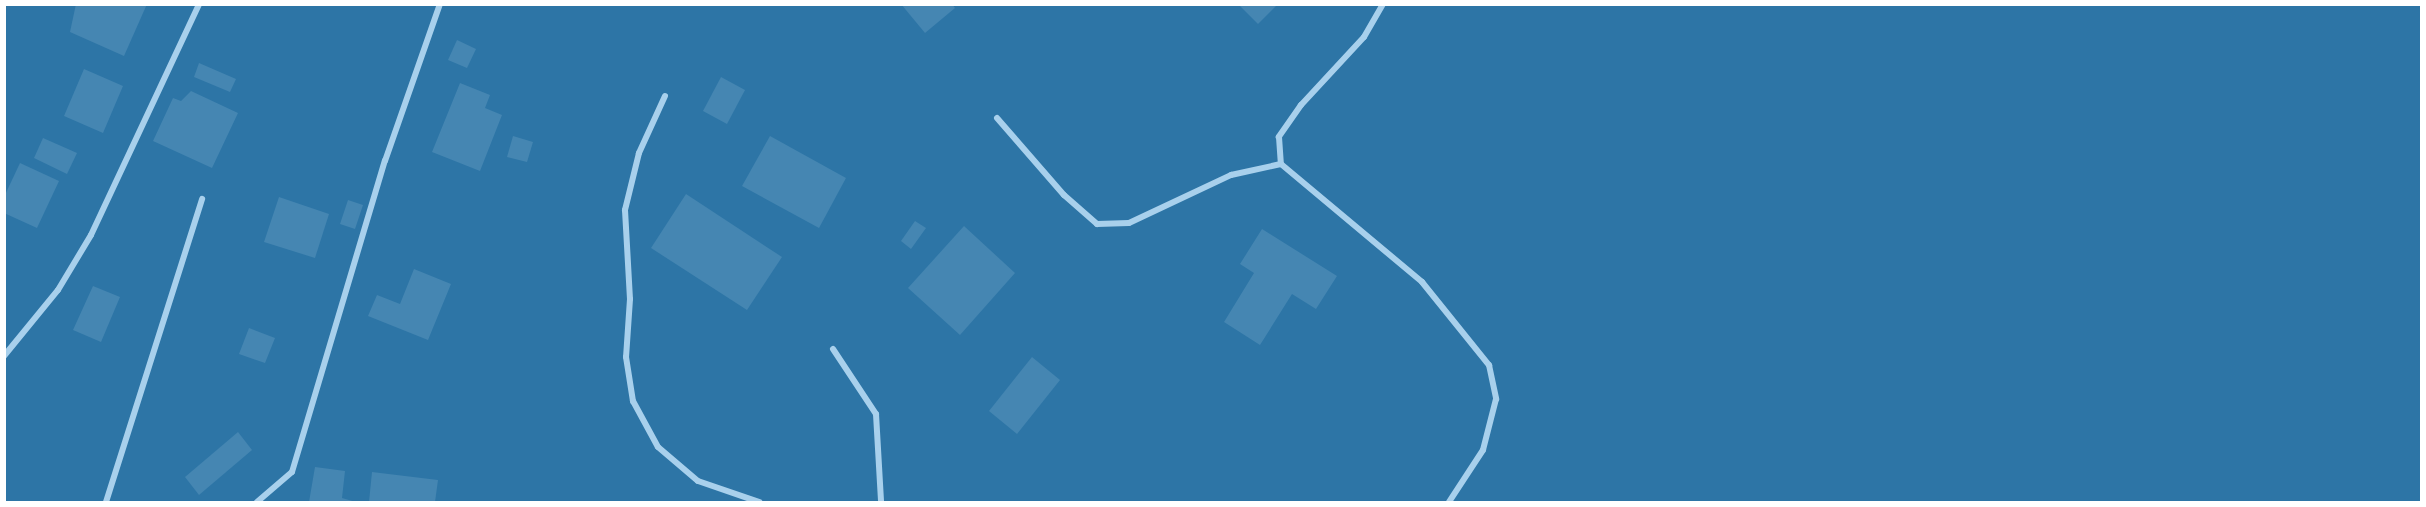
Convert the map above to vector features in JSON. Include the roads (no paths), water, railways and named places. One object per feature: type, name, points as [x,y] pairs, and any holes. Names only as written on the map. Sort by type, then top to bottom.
[{"type":"street","points":[[4,356],[58,290],[91,235],[199,4]]},
{"type":"street","points":[[257,502],[292,472],[382,172],[441,4]]},
{"type":"street","points":[[1383,4],[1364,37],[1301,105],[1279,137],[1281,164],[1422,282],[1489,366],[1496,399],[1483,450],[1449,502]]},
{"type":"street","points":[[665,96],[639,153],[625,210],[630,299],[626,357],[633,401],[658,447],[698,481],[759,502]]},
{"type":"street","points":[[997,118],[1064,195],[1097,224],[1129,223],[1231,175],[1281,164]]},
{"type":"street","points":[[106,502],[202,199]]},
{"type":"street","points":[[833,349],[876,414],[881,502]]}]
